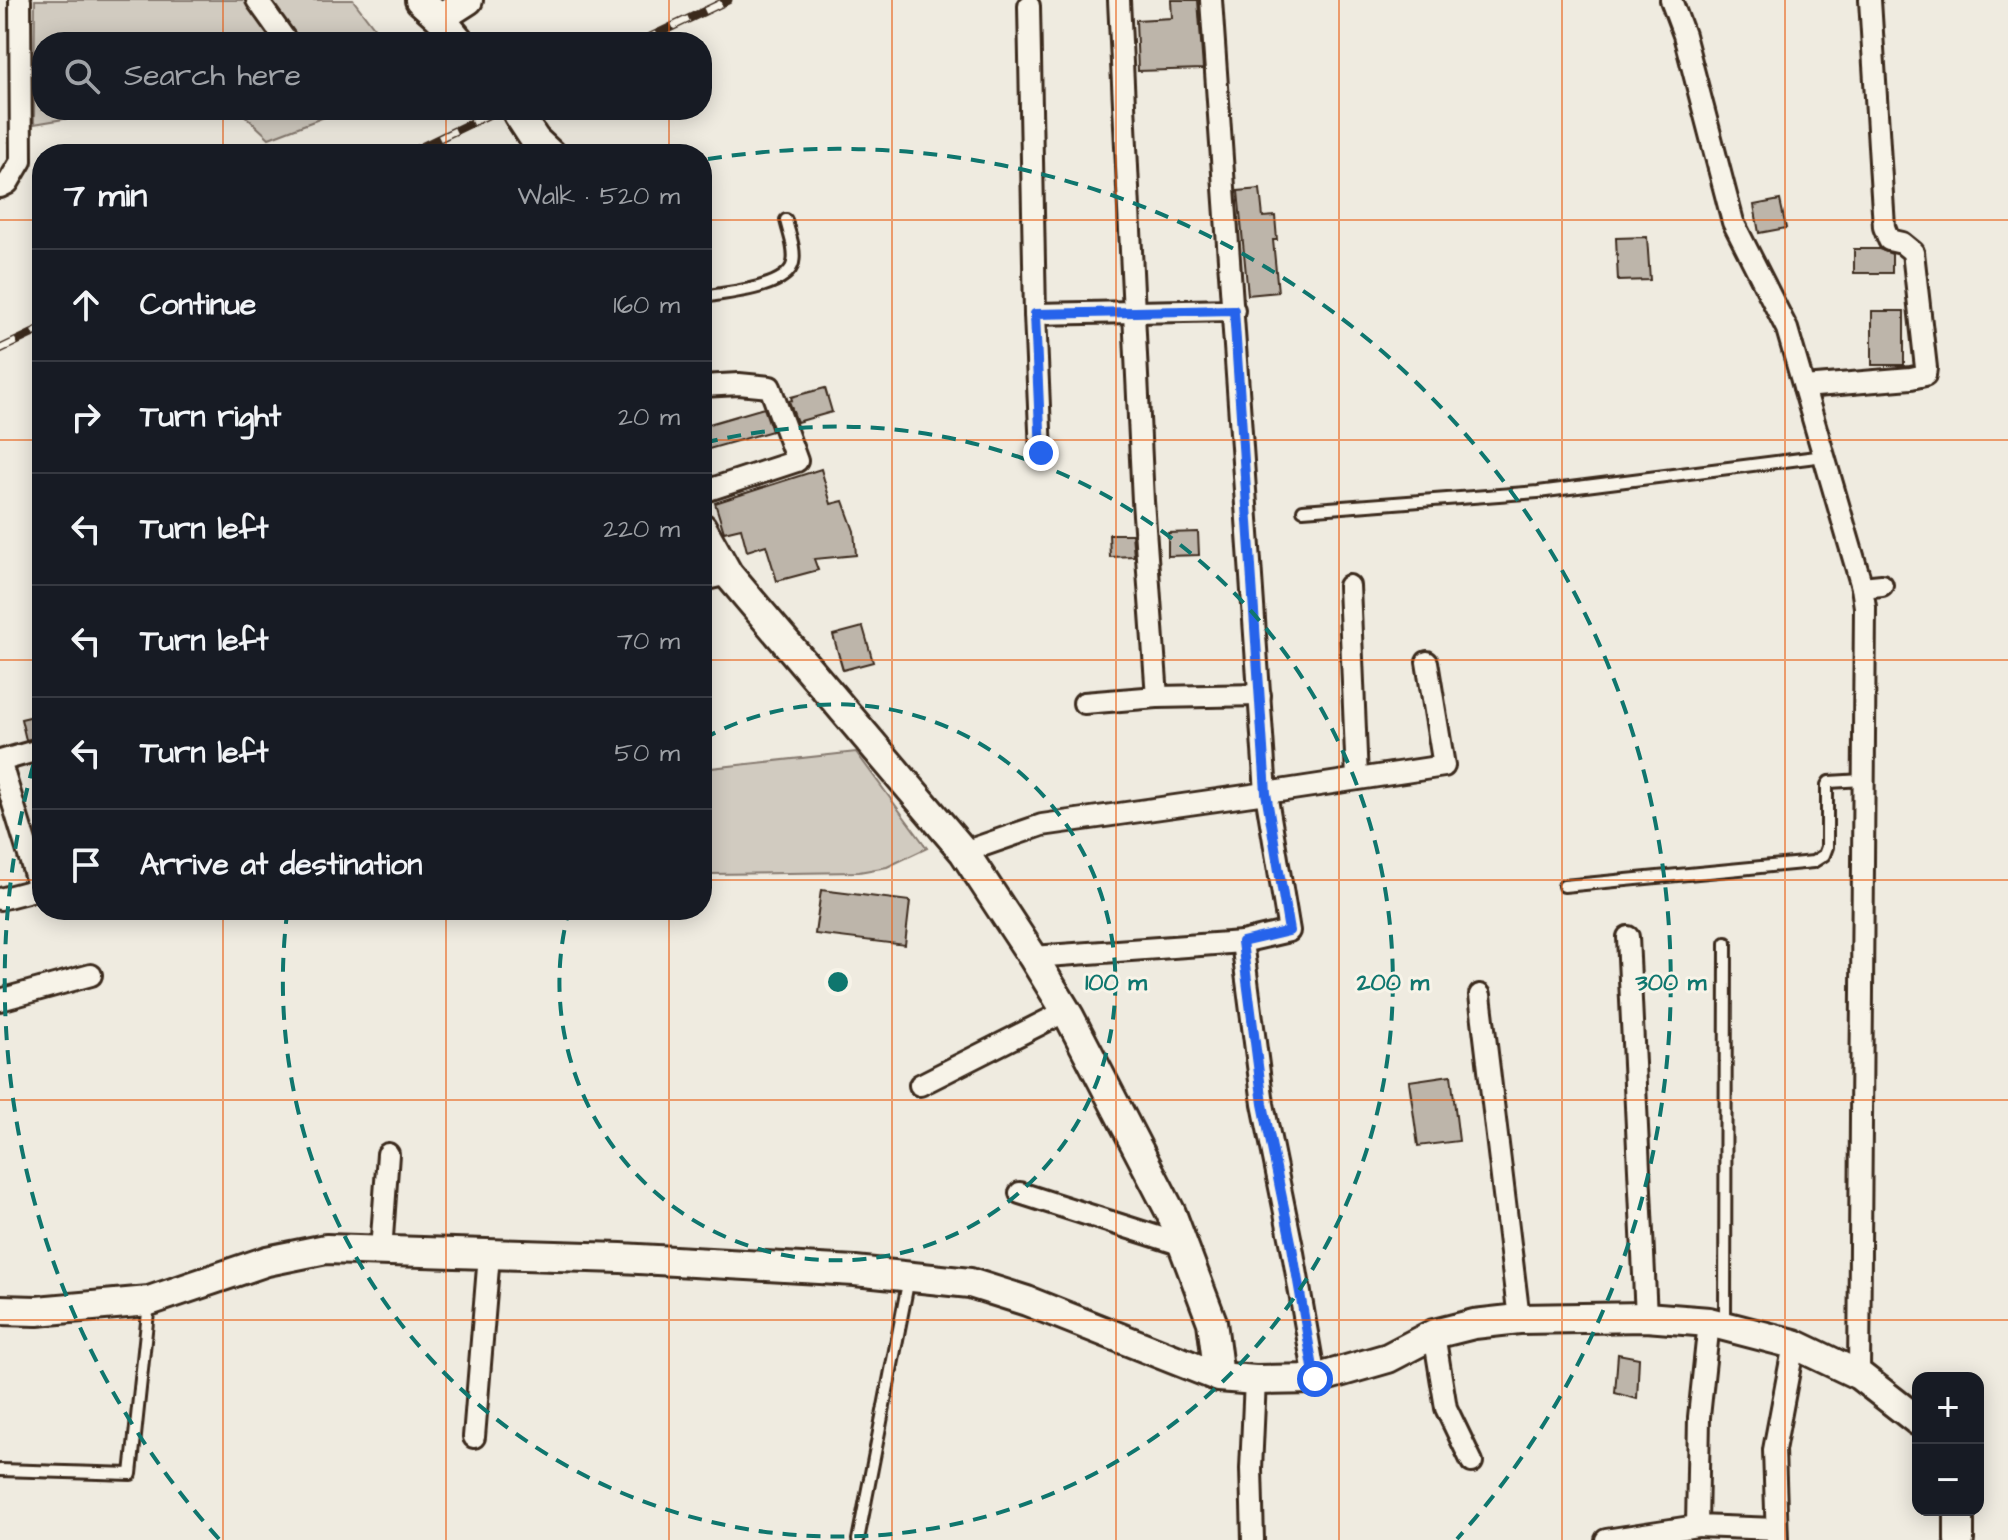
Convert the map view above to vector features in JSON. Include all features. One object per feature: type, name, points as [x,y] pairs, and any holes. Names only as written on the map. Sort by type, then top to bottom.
[{"type":"street","points":[[0,187],[8,183],[21,161],[20,0]]},
{"type":"street","points":[[257,0],[280,32]]},
{"type":"street","points":[[451,32],[430,9],[468,0]]},
{"type":"street","points":[[1119,0],[1133,312],[1157,697]]},
{"type":"street","points":[[1033,957],[1242,942],[1289,931],[1266,793],[1211,0]]},
{"type":"street","points":[[1671,0],[1684,35],[1733,222],[1787,329],[1824,456],[1872,586],[1865,607],[1859,1375]]},
{"type":"street","points":[[1804,387],[1925,375],[1913,252],[1902,243],[1889,240],[1884,227],[1870,0]]},
{"type":"street","points":[[1029,6],[1041,453]]},
{"type":"street","points":[[522,120],[539,144]]},
{"type":"street","points":[[1035,314],[1234,310]]},
{"type":"street","points":[[712,385],[770,387],[797,461],[712,489]]},
{"type":"street","points":[[715,577],[964,852],[1033,957],[1066,1011],[1171,1213],[1212,1322],[1219,1377]]},
{"type":"street","points":[[1349,586],[1357,779]]},
{"type":"street","points":[[964,852],[1042,825],[1444,766],[1427,662]]},
{"type":"street","points":[[1084,703],[1157,697],[1260,695]]},
{"type":"street","points":[[32,752],[0,761],[32,863]]},
{"type":"street","points":[[0,899],[32,890]]},
{"type":"street","points":[[1628,937],[1646,1317]]},
{"type":"street","points":[[1242,942],[1263,1104],[1315,1379]]},
{"type":"street","points":[[0,1000],[91,975]]},
{"type":"street","points":[[1480,995],[1519,1319]]},
{"type":"street","points":[[920,1085],[1066,1011]]},
{"type":"street","points":[[381,1251],[388,1154]]},
{"type":"street","points":[[1020,1193],[1183,1245]]},
{"type":"street","points":[[0,1310],[37,1311],[149,1301],[282,1258],[326,1249],[621,1258],[855,1271],[970,1283],[1027,1301],[1219,1377],[1255,1380],[1315,1379],[1388,1358],[1434,1334],[1474,1324],[1519,1319],[1646,1317],[1717,1324],[1794,1344],[1859,1375],[1912,1416]]},
{"type":"street","points":[[474,1437],[489,1255]]},
{"type":"street","points":[[1697,1526],[1699,1417],[1717,1324]]},
{"type":"street","points":[[1434,1334],[1446,1408],[1472,1462]]},
{"type":"street","points":[[1606,1540],[1697,1526],[1776,1535],[1774,1450],[1794,1344]]},
{"type":"street","points":[[1253,1540],[1251,1469],[1255,1380]]},
{"type":"street","points":[[1959,1516],[1959,1540]]},
{"type":"lane","points":[[712,295],[762,286],[784,276],[793,267],[794,253],[786,220]]},
{"type":"lane","points":[[1303,510],[1538,492],[1824,456]]},
{"type":"lane","points":[[1564,886],[1813,862],[1824,855],[1827,847],[1827,785],[1839,780],[1863,780]]},
{"type":"lane","points":[[1717,1324],[1726,943]]},
{"type":"lane","points":[[858,1540],[909,1276]]},
{"type":"lane","points":[[0,1470],[131,1474],[149,1301]]},
{"type":"shaded area","points":[[35,0],[353,0],[377,32],[35,32]]},
{"type":"shaded area","points":[[34,120],[58,120],[34,124]]},
{"type":"shaded area","points":[[250,120],[317,120],[269,138]]},
{"type":"shaded area","points":[[856,752],[927,848],[887,867],[859,872],[712,874],[712,768]]},
{"type":"building","points":[[1171,0],[1198,0],[1203,69],[1138,71],[1136,20],[1172,18]]},
{"type":"building","points":[[1260,189],[1263,217],[1275,216],[1277,240],[1273,240],[1278,292],[1248,295],[1238,191]]},
{"type":"building","points":[[1780,200],[1786,228],[1759,233],[1754,205]]},
{"type":"building","points":[[1647,237],[1650,280],[1618,281],[1616,238]]},
{"type":"building","points":[[1854,249],[1879,249],[1892,254],[1892,273],[1854,273]]},
{"type":"building","points":[[1872,311],[1904,311],[1904,365],[1872,365]]},
{"type":"building","points":[[825,388],[832,412],[797,422],[789,401],[791,397]]},
{"type":"building","points":[[764,408],[772,431],[712,448],[712,423]]},
{"type":"building","points":[[821,469],[831,504],[843,501],[854,531],[856,555],[814,559],[818,570],[777,581],[766,545],[747,551],[741,528],[724,532],[715,503]]},
{"type":"building","points":[[1198,532],[1199,555],[1168,556],[1168,533]]},
{"type":"building","points":[[1109,534],[1132,534],[1134,556],[1110,557]]},
{"type":"building","points":[[863,627],[873,662],[843,670],[833,635]]},
{"type":"building","points":[[32,716],[32,738],[26,740],[21,719]]},
{"type":"building","points":[[821,890],[910,901],[905,945],[815,934]]},
{"type":"building","points":[[1451,1075],[1459,1141],[1418,1146],[1409,1081]]},
{"type":"building","points":[[1618,1354],[1639,1358],[1637,1399],[1615,1393]]},
{"type":"railway","points":[[661,32],[728,0]]},
{"type":"railway","points":[[428,144],[477,120]]},
{"type":"railway","points":[[0,349],[32,334]]},
{"type":"route","points":[[1041,453],[1035,314],[1234,310],[1266,793],[1289,931],[1242,942],[1263,1104],[1315,1379]]}]
